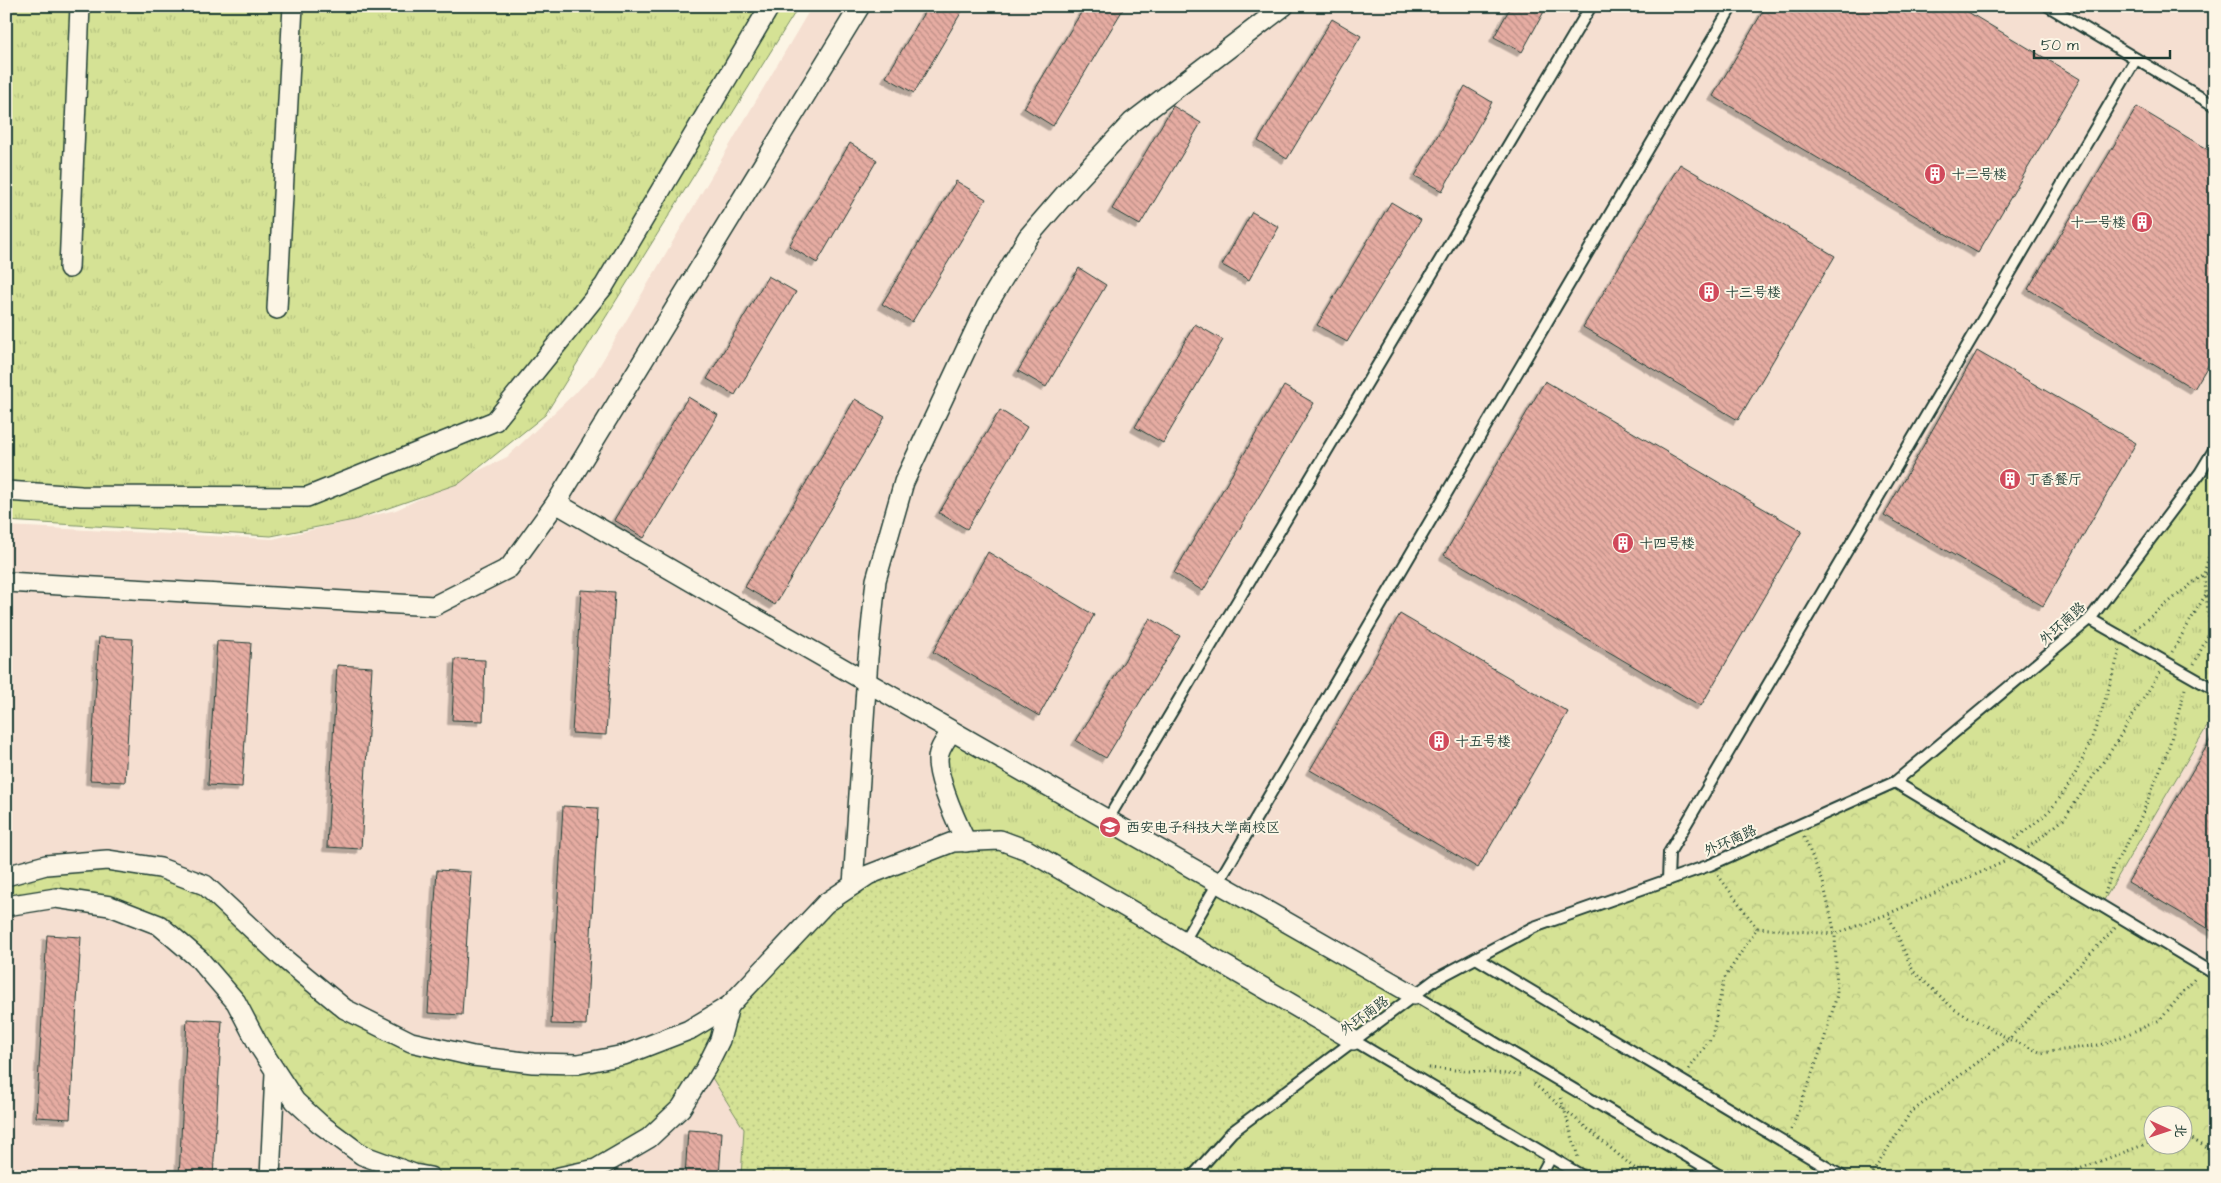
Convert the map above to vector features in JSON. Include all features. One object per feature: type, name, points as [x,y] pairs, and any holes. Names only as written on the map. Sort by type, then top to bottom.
[{"type":"street","points":[[69,268],[80,6]]},
{"type":"street","points":[[277,309],[292,6]]},
{"type":"street","points":[[6,492],[81,496],[307,497],[494,421],[604,286],[770,6]]},
{"type":"street","points":[[6,582],[434,606],[509,568],[556,504],[860,6]]},
{"type":"street","points":[[853,885],[876,580],[904,482],[986,307],[1028,236],[1132,122],[1284,6]]},
{"type":"street","points":[[556,504],[867,684],[1108,819],[1414,995]]},
{"type":"street","points":[[952,732],[942,745],[938,760],[953,814],[966,842]]},
{"type":"street","points":[[6,876],[46,865],[106,860],[160,868],[205,885],[282,957],[345,1009],[411,1042],[473,1056],[578,1064],[624,1055],[689,1030],[729,1006],[826,903],[868,875],[953,842],[1000,840],[1027,850],[1353,1040]]},
{"type":"street","points":[[6,906],[56,898],[110,906],[159,925],[199,959],[236,1002],[275,1074],[295,1101],[362,1155],[414,1174],[430,1177]]},
{"type":"street","points":[[559,1177],[596,1170],[649,1138],[681,1108],[706,1068],[720,1040],[729,1006]]},
{"type":"street","points":[[270,1177],[275,1074]]},
{"type":"lane","points":[[1108,819],[1591,6]]},
{"type":"lane","points":[[1184,941],[1732,6]]},
{"type":"lane","points":[[2048,6],[2215,106]]},
{"type":"lane","points":[[1668,880],[1669,853],[2136,59]]},
{"type":"lane","name":"外环南路","points":[[1192,1177],[1232,1132],[1436,979],[1534,927],[1710,865],[1895,782],[2090,619],[2200,473],[2215,448]]},
{"type":"lane","points":[[2090,619],[2215,690]]},
{"type":"lane","points":[[1895,782],[2215,974]]},
{"type":"lane","points":[[1476,958],[1843,1177]]},
{"type":"lane","points":[[1414,995],[1722,1177]]},
{"type":"lane","points":[[1353,1040],[1584,1176]]},
{"type":"lane","points":[[1540,1177],[1551,1157]]},
{"type":"path","points":[[2215,533],[2204,574],[2210,631],[2215,638]]},
{"type":"path","points":[[2005,848],[2055,804],[2079,766],[2104,701],[2124,638],[2204,574],[2215,572]]},
{"type":"path","points":[[1710,865],[1757,928],[1835,934],[1888,914],[2018,856],[2064,819],[2112,749],[2206,594]]},
{"type":"path","points":[[2101,906],[2113,868],[2140,817],[2168,750],[2189,676],[2210,631]]},
{"type":"path","points":[[1787,1143],[1822,1047],[1837,995],[1835,934],[1823,882],[1799,825]]},
{"type":"path","points":[[1888,914],[1913,971],[1954,1009],[2009,1039],[2042,1053],[2105,1044],[2160,1020],[2204,967]]},
{"type":"path","points":[[1870,1177],[1910,1113],[2009,1039],[2124,919]]},
{"type":"path","points":[[1681,1080],[1712,1037],[1724,980],[1757,928]]},
{"type":"path","points":[[1426,1068],[1524,1075],[1517,1069]]},
{"type":"path","points":[[1555,1078],[1584,1176],[1706,1167]]},
{"type":"path","points":[[1531,1081],[1645,1177]]},
{"type":"path","points":[[2194,1140],[2215,1152]]},
{"type":"path","points":[[2058,1177],[2144,1144]]},
{"type":"shaded area","name":"西安电子科技大学南校区","points":[[812,6],[2215,6],[2215,1177],[6,1177],[6,526],[273,539],[396,510],[507,457],[594,375]]},
{"type":"green space","points":[[6,6],[799,6],[545,415],[460,483],[354,520],[271,536],[6,521]]},
{"type":"green space","points":[[2215,448],[2215,713],[2101,905],[1895,782],[2090,619]]},
{"type":"green space","points":[[951,732],[1414,995],[1476,958],[1843,1177],[1192,1177],[966,842],[942,779]]},
{"type":"green space","points":[[1895,782],[2215,974],[2215,1177],[1843,1177],[1476,958],[1668,880]]},
{"type":"green space","points":[[1000,840],[1353,1040],[1232,1132],[1192,1177],[741,1177],[744,1129],[706,1068],[729,1006],[826,903],[911,858]]},
{"type":"green space","points":[[107,860],[205,885],[345,1009],[473,1056],[624,1055],[729,1006],[690,1095],[596,1169],[537,1177],[430,1177],[414,1174],[319,1123],[236,1002],[159,925],[110,906],[6,906],[6,876]]},
{"type":"building","points":[[928,6],[965,6],[914,93],[886,77]]},
{"type":"building","points":[[1085,6],[1125,6],[1053,126],[1024,108]]},
{"type":"building","points":[[1511,6],[1547,6],[1522,52],[1494,37]]},
{"type":"building","name":"十二号楼","points":[[1766,6],[1958,6],[2080,79],[1978,253],[1713,96]]},
{"type":"building","points":[[1332,19],[1361,36],[1287,159],[1258,141]]},
{"type":"building","points":[[1465,86],[1492,102],[1442,191],[1415,176]]},
{"type":"building","points":[[1173,106],[1201,123],[1140,225],[1112,209]]},
{"type":"building","name":"十一号楼","points":[[2137,107],[2215,154],[2215,354],[2194,389],[2028,289]]},
{"type":"building","points":[[850,143],[877,160],[817,263],[789,246]]},
{"type":"building","name":"十三号楼","points":[[1680,164],[1835,256],[1738,420],[1583,327]]},
{"type":"building","points":[[956,181],[986,199],[912,322],[882,304]]},
{"type":"building","points":[[1391,202],[1421,220],[1347,342],[1317,325]]},
{"type":"building","points":[[1252,212],[1279,227],[1249,280],[1222,265]]},
{"type":"building","points":[[1079,268],[1106,285],[1046,387],[1018,371]]},
{"type":"building","points":[[768,276],[796,292],[735,395],[707,379]]},
{"type":"building","points":[[1195,324],[1223,340],[1163,443],[1135,427]]},
{"type":"building","name":"丁香餐厅","points":[[1977,351],[2136,443],[2043,606],[1884,515]]},
{"type":"building","name":"十四号楼","points":[[1545,381],[1802,531],[1701,706],[1444,555]]},
{"type":"building","points":[[1284,386],[1314,403],[1203,591],[1174,573]]},
{"type":"building","points":[[688,397],[718,415],[644,538],[614,520]]},
{"type":"building","points":[[855,399],[885,417],[775,605],[745,587]]},
{"type":"building","points":[[1000,410],[1027,427],[967,529],[939,513]]},
{"type":"building","points":[[988,552],[1094,615],[1039,716],[933,652]]},
{"type":"building","points":[[581,590],[615,592],[606,735],[572,733]]},
{"type":"building","name":"十五号楼","points":[[1400,614],[1568,712],[1478,868],[1310,770]]},
{"type":"building","points":[[1150,618],[1180,636],[1106,758],[1076,741]]},
{"type":"building","points":[[99,637],[133,639],[125,782],[90,780]]},
{"type":"building","points":[[217,641],[251,643],[242,787],[208,785]]},
{"type":"building","points":[[455,659],[485,660],[483,721],[452,720]]},
{"type":"building","points":[[337,665],[372,667],[361,849],[327,847]]},
{"type":"building","points":[[2215,732],[2215,933],[2128,882]]},
{"type":"building","points":[[563,806],[598,808],[586,1025],[551,1024]]},
{"type":"building","points":[[437,870],[471,872],[462,1015],[428,1013]]},
{"type":"building","points":[[47,935],[81,937],[70,1119],[36,1117]]},
{"type":"building","points":[[187,1019],[222,1021],[213,1177],[179,1177]]},
{"type":"building","points":[[688,1130],[722,1132],[719,1177],[685,1177]]},
{"type":"place","name":"十二号楼","points":[[1935,174]]},
{"type":"place","name":"十一号楼","points":[[2142,222]]},
{"type":"place","name":"十三号楼","points":[[1709,292]]},
{"type":"place","name":"丁香餐厅","points":[[2010,479]]},
{"type":"place","name":"十四号楼","points":[[1623,543]]},
{"type":"place","name":"十五号楼","points":[[1439,741]]},
{"type":"place","name":"西安电子科技大学南校区","points":[[1110,827]]}]
